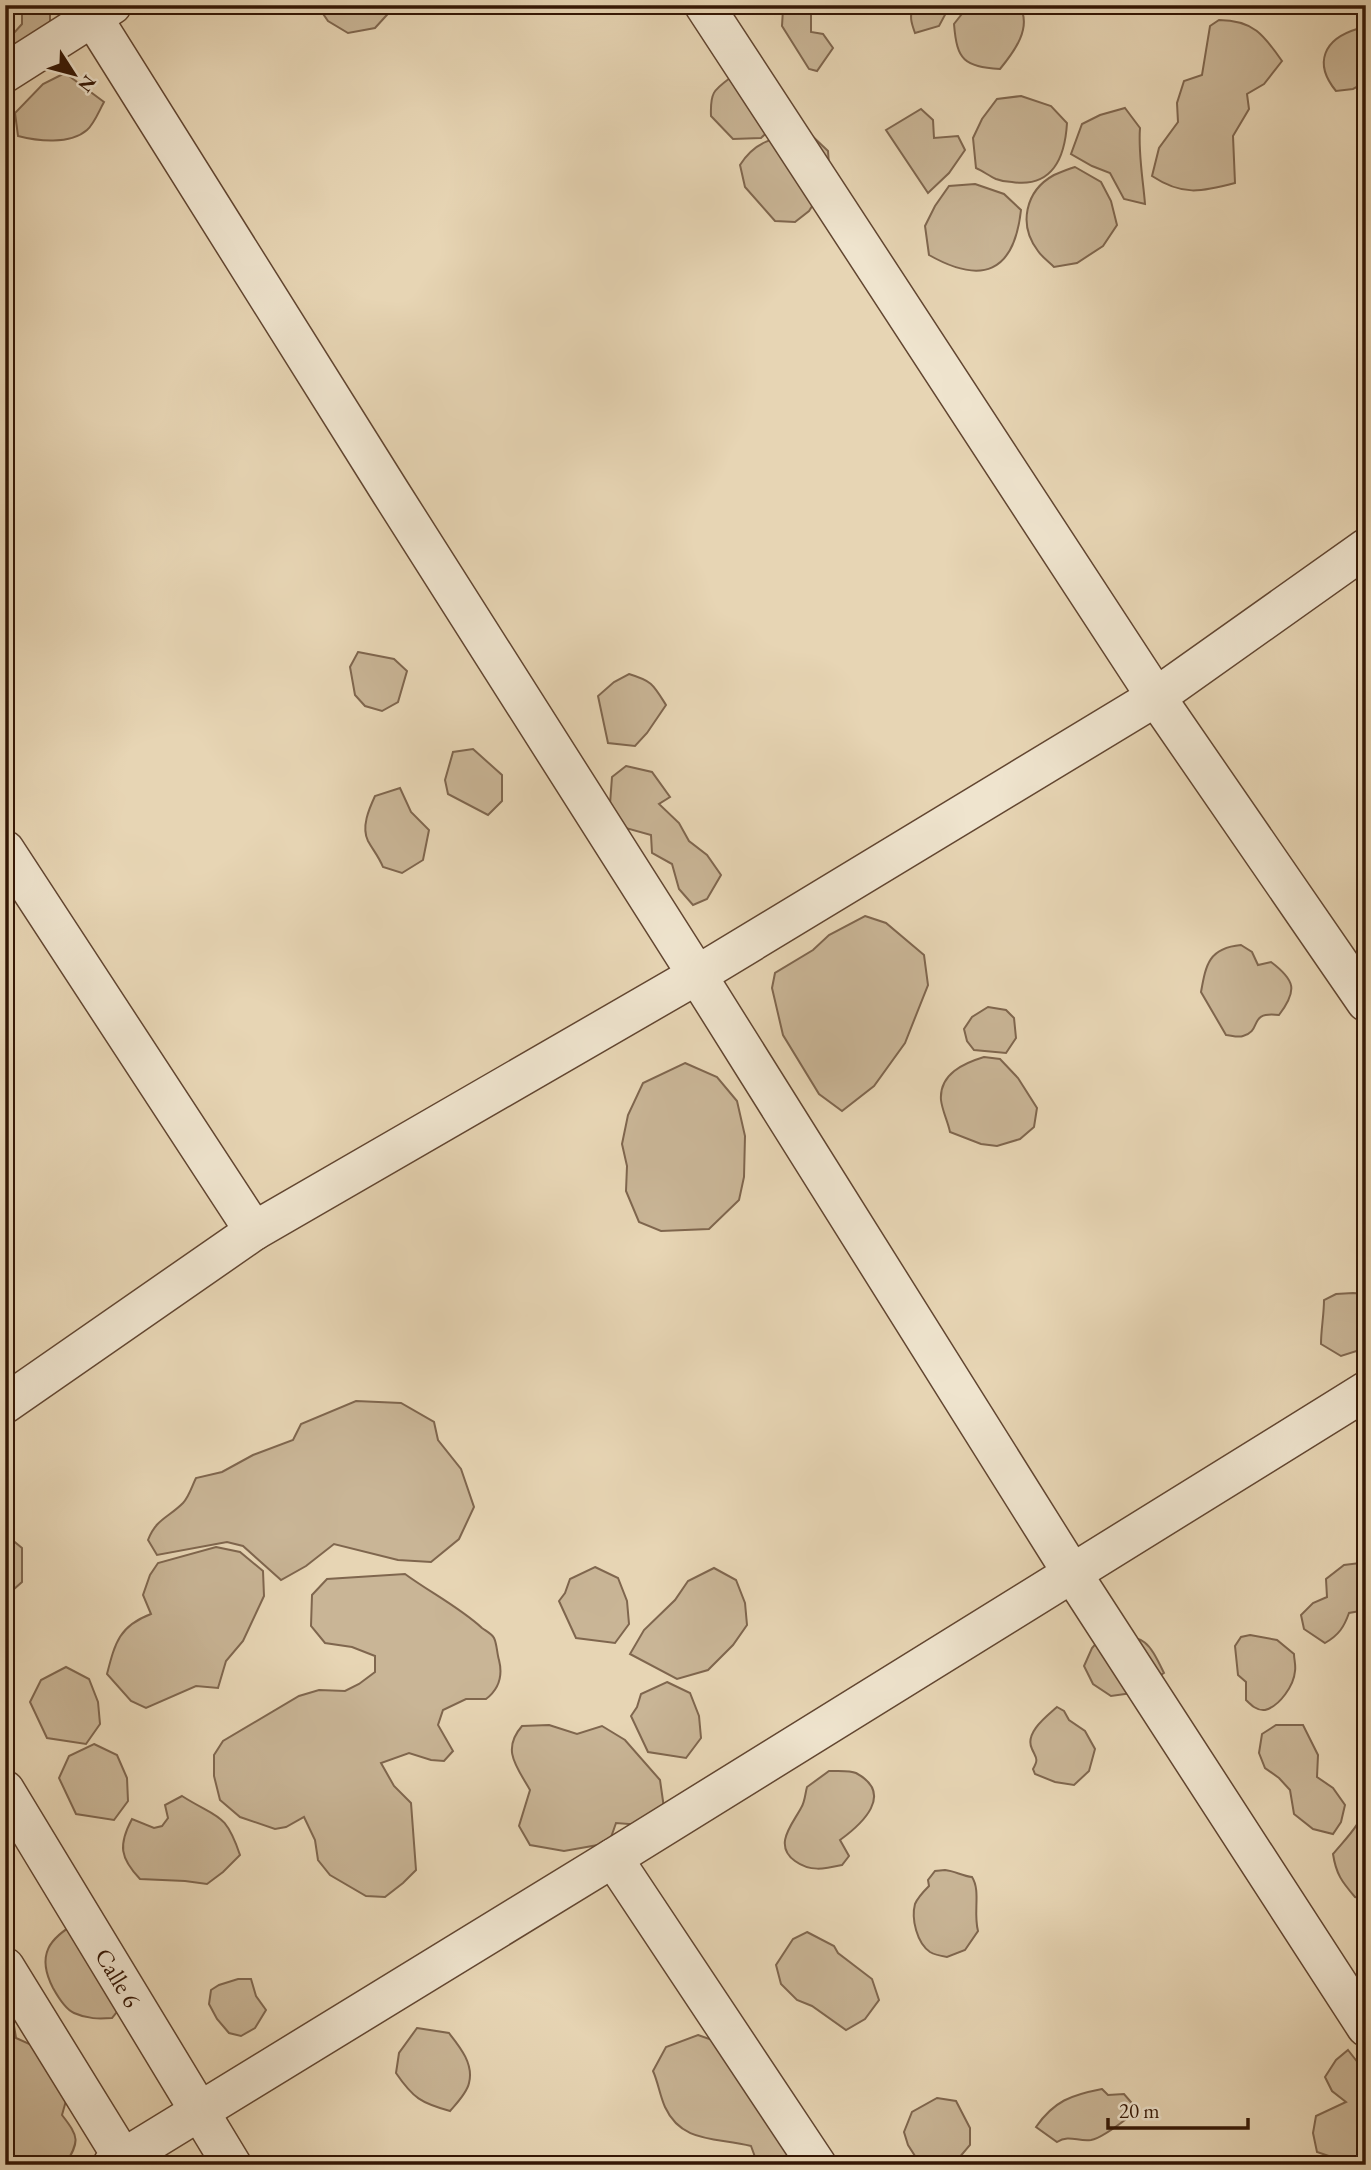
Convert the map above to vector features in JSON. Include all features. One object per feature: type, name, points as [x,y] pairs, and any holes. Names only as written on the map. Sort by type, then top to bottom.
[{"type":"street","points":[[704,5],[1156,697],[1366,1002]]},
{"type":"street","points":[[5,73],[97,9],[391,493],[1072,1573],[1366,2027]]},
{"type":"street","points":[[5,1404],[254,1231],[697,975],[1156,697],[1366,548]]},
{"type":"street","points":[[5,850],[254,1231]]},
{"type":"street","points":[[5,1967],[120,2163],[1366,1391]]},
{"type":"street","name":"Calle 6","points":[[5,1790],[232,2165]]},
{"type":"street","points":[[613,1858],[817,2165]]},
{"type":"shaded area","points":[[26,5],[47,5],[50,8],[50,30],[5,71],[5,36],[14,33],[22,24],[22,8]]},
{"type":"shaded area","points":[[317,5],[396,5],[375,28],[348,33],[328,21]]},
{"type":"shaded area","points":[[914,5],[948,5],[939,26],[915,33],[911,19]]},
{"type":"shaded area","points":[[969,5],[1019,5],[1023,13],[1020,39],[1000,69],[970,63],[960,54],[954,24]]},
{"type":"shaded area","points":[[795,7],[811,12],[811,32],[823,34],[833,48],[817,71],[809,69],[782,26],[783,9]]},
{"type":"shaded area","points":[[1219,20],[1249,26],[1263,37],[1282,61],[1264,84],[1247,94],[1249,109],[1233,136],[1235,183],[1202,190],[1173,187],[1152,176],[1159,148],[1178,122],[1177,103],[1184,81],[1202,75],[1210,26]]},
{"type":"shaded area","points":[[1357,29],[1366,31],[1366,82],[1353,89],[1336,91],[1325,71],[1326,53],[1337,39]]},
{"type":"shaded area","points":[[65,73],[104,102],[92,124],[80,135],[63,140],[18,136],[15,113],[43,84]]},
{"type":"shaded area","points":[[734,75],[775,125],[761,138],[733,139],[711,116],[711,101],[715,92]]},
{"type":"shaded area","points":[[1021,96],[1051,106],[1067,123],[1060,158],[1054,168],[1038,180],[1026,183],[1002,181],[976,168],[973,138],[982,119],[997,99]]},
{"type":"shaded area","points":[[1125,108],[1140,128],[1145,204],[1124,199],[1110,173],[1071,154],[1082,124],[1100,115]]},
{"type":"shaded area","points":[[921,109],[933,120],[934,138],[958,136],[965,150],[949,173],[928,193],[886,130]]},
{"type":"shaded area","points":[[808,132],[828,151],[830,178],[809,211],[795,222],[775,221],[745,187],[740,165],[761,144]]},
{"type":"shaded area","points":[[1075,167],[1101,182],[1111,201],[1117,225],[1103,246],[1077,263],[1054,267],[1032,241],[1028,230],[1028,209],[1036,190],[1044,182]]},
{"type":"shaded area","points":[[975,184],[1004,194],[1021,210],[1011,248],[1003,260],[980,271],[948,264],[929,255],[925,226],[949,186]]},
{"type":"shaded area","points":[[358,652],[394,659],[407,671],[398,702],[382,711],[365,706],[355,695],[350,667]]},
{"type":"shaded area","points":[[629,674],[651,684],[666,705],[635,746],[608,743],[598,696],[614,682]]},
{"type":"shaded area","points":[[473,749],[502,775],[502,801],[488,815],[448,794],[445,780],[453,752]]},
{"type":"shaded area","points":[[626,766],[652,772],[670,797],[659,804],[679,823],[689,841],[707,855],[721,875],[707,899],[693,905],[679,889],[672,864],[652,853],[651,835],[622,827],[610,804],[612,777]]},
{"type":"shaded area","points":[[400,788],[411,812],[429,830],[423,860],[402,873],[383,867],[368,841],[365,830],[368,812],[375,796]]},
{"type":"shaded area","points":[[865,916],[886,923],[924,955],[928,985],[905,1043],[874,1086],[842,1111],[819,1094],[783,1035],[772,988],[775,973],[813,950],[829,935]]},
{"type":"shaded area","points":[[1241,945],[1252,952],[1258,965],[1271,962],[1279,968],[1289,980],[1291,992],[1279,1015],[1263,1016],[1253,1030],[1239,1037],[1226,1035],[1201,992],[1211,959],[1222,950]]},
{"type":"shaded area","points":[[988,1007],[1006,1010],[1014,1018],[1016,1038],[1006,1053],[974,1050],[967,1041],[964,1029],[972,1017]]},
{"type":"shaded area","points":[[984,1057],[1000,1059],[1018,1078],[1037,1108],[1034,1127],[1020,1139],[997,1146],[981,1144],[950,1132],[941,1100],[944,1083],[954,1071]]},
{"type":"shaded area","points":[[685,1063],[717,1077],[737,1101],[745,1136],[744,1177],[739,1200],[709,1229],[661,1231],[639,1222],[626,1191],[627,1166],[622,1144],[628,1115],[643,1083]]},
{"type":"shaded area","points":[[1336,1294],[1366,1294],[1366,1348],[1341,1356],[1321,1344],[1324,1300]]},
{"type":"shaded area","points":[[356,1401],[401,1403],[434,1422],[438,1440],[461,1469],[474,1507],[459,1539],[431,1562],[398,1560],[334,1544],[306,1566],[281,1580],[243,1546],[227,1542],[157,1555],[148,1540],[151,1533],[185,1501],[196,1478],[222,1472],[253,1455],[293,1440],[301,1424]]},
{"type":"shaded area","points":[[5,1534],[22,1548],[22,1582],[5,1597]]},
{"type":"shaded area","points":[[216,1547],[240,1552],[263,1571],[264,1596],[243,1641],[226,1661],[218,1688],[196,1686],[146,1708],[131,1701],[107,1674],[116,1645],[125,1630],[151,1614],[143,1595],[150,1575],[158,1563]]},
{"type":"shaded area","points":[[1360,1563],[1366,1567],[1366,1610],[1349,1613],[1340,1630],[1325,1643],[1304,1629],[1301,1615],[1313,1603],[1327,1597],[1326,1579],[1344,1565]]},
{"type":"shaded area","points":[[595,1567],[618,1578],[627,1601],[629,1624],[615,1643],[576,1638],[559,1601],[570,1579]]},
{"type":"shaded area","points":[[714,1568],[736,1580],[745,1603],[747,1625],[733,1645],[708,1670],[677,1679],[630,1654],[644,1630],[675,1600],[688,1581]]},
{"type":"shaded area","points":[[405,1574],[492,1635],[500,1677],[494,1691],[486,1699],[466,1699],[443,1710],[438,1725],[453,1751],[444,1761],[409,1753],[381,1763],[394,1786],[411,1803],[416,1870],[385,1897],[366,1896],[330,1875],[318,1860],[315,1840],[304,1817],[286,1827],[275,1829],[240,1817],[220,1800],[214,1776],[214,1755],[223,1741],[299,1696],[319,1690],[345,1691],[375,1672],[375,1656],[352,1647],[325,1643],[311,1626],[312,1595],[327,1579]]},
{"type":"shaded area","points":[[1106,1632],[1143,1641],[1153,1652],[1164,1673],[1132,1693],[1111,1696],[1093,1684],[1084,1666],[1092,1648]]},
{"type":"shaded area","points":[[1250,1635],[1277,1640],[1294,1654],[1295,1671],[1289,1688],[1281,1700],[1265,1710],[1257,1709],[1246,1700],[1246,1682],[1238,1675],[1235,1646],[1241,1637]]},
{"type":"shaded area","points":[[66,1667],[89,1679],[98,1702],[100,1724],[86,1744],[47,1738],[30,1702],[41,1680]]},
{"type":"shaded area","points":[[667,1682],[690,1693],[699,1716],[701,1738],[686,1758],[648,1752],[631,1716],[641,1694]]},
{"type":"shaded area","points":[[1057,1707],[1085,1731],[1095,1749],[1089,1771],[1074,1785],[1055,1782],[1035,1774],[1033,1769],[1036,1757],[1030,1743],[1031,1737],[1038,1725]]},
{"type":"shaded area","points":[[549,1725],[577,1734],[602,1726],[625,1740],[660,1780],[664,1808],[642,1825],[616,1823],[609,1843],[564,1851],[530,1845],[519,1826],[530,1790],[513,1758],[513,1743],[522,1726]]},
{"type":"shaded area","points":[[1276,1725],[1303,1725],[1318,1755],[1317,1777],[1333,1788],[1345,1805],[1341,1822],[1333,1834],[1313,1829],[1294,1814],[1290,1790],[1265,1768],[1259,1753],[1262,1734]]},
{"type":"shaded area","points":[[94,1744],[117,1755],[127,1778],[128,1801],[114,1820],[76,1814],[59,1778],[69,1756]]},
{"type":"shaded area","points":[[829,1771],[856,1773],[867,1781],[873,1790],[874,1799],[865,1817],[840,1840],[849,1856],[842,1865],[812,1868],[795,1861],[789,1855],[785,1848],[786,1835],[803,1803],[807,1787]]},
{"type":"shaded area","points":[[182,1796],[225,1823],[240,1855],[207,1884],[140,1879],[128,1864],[123,1851],[125,1836],[132,1819],[154,1828],[162,1826],[168,1818],[165,1805]]},
{"type":"shaded area","points":[[1366,1802],[1366,1899],[1355,1897],[1346,1887],[1333,1854],[1357,1824]]},
{"type":"shaded area","points":[[945,1870],[972,1877],[976,1889],[978,1931],[965,1950],[947,1957],[934,1954],[925,1948],[918,1937],[914,1917],[915,1904],[929,1886],[928,1880],[935,1871]]},
{"type":"shaded area","points":[[78,1922],[128,1998],[112,2018],[88,2017],[71,2011],[59,1999],[48,1976],[48,1949],[59,1934]]},
{"type":"shaded area","points":[[807,1932],[834,1946],[838,1953],[872,1979],[879,2000],[865,2019],[846,2030],[812,2006],[797,2000],[781,1984],[776,1965],[793,1939]]},
{"type":"shaded area","points":[[238,1979],[251,1979],[256,1996],[266,2010],[255,2028],[241,2036],[229,2033],[209,2004],[211,1990]]},
{"type":"shaded area","points":[[5,1999],[10,2001],[16,2038],[34,2046],[69,2090],[62,2115],[76,2139],[65,2165],[5,2165]]},
{"type":"shaded area","points":[[417,2028],[449,2033],[468,2063],[468,2087],[450,2111],[418,2098],[396,2073],[399,2053]]},
{"type":"shaded area","points":[[698,2035],[721,2043],[816,2165],[758,2165],[751,2146],[702,2137],[681,2127],[672,2119],[663,2103],[653,2071],[666,2047]]},
{"type":"shaded area","points":[[1348,2050],[1366,2073],[1366,2165],[1355,2165],[1317,2152],[1313,2133],[1316,2116],[1346,2102],[1332,2091],[1325,2077],[1336,2060]]},
{"type":"shaded area","points":[[1102,2089],[1108,2095],[1124,2094],[1131,2102],[1130,2116],[1106,2133],[1091,2140],[1070,2138],[1057,2142],[1036,2127],[1057,2105],[1081,2094]]},
{"type":"shaded area","points":[[937,2098],[956,2101],[970,2128],[970,2145],[953,2165],[925,2165],[917,2159],[908,2145],[904,2132],[912,2112]]}]
